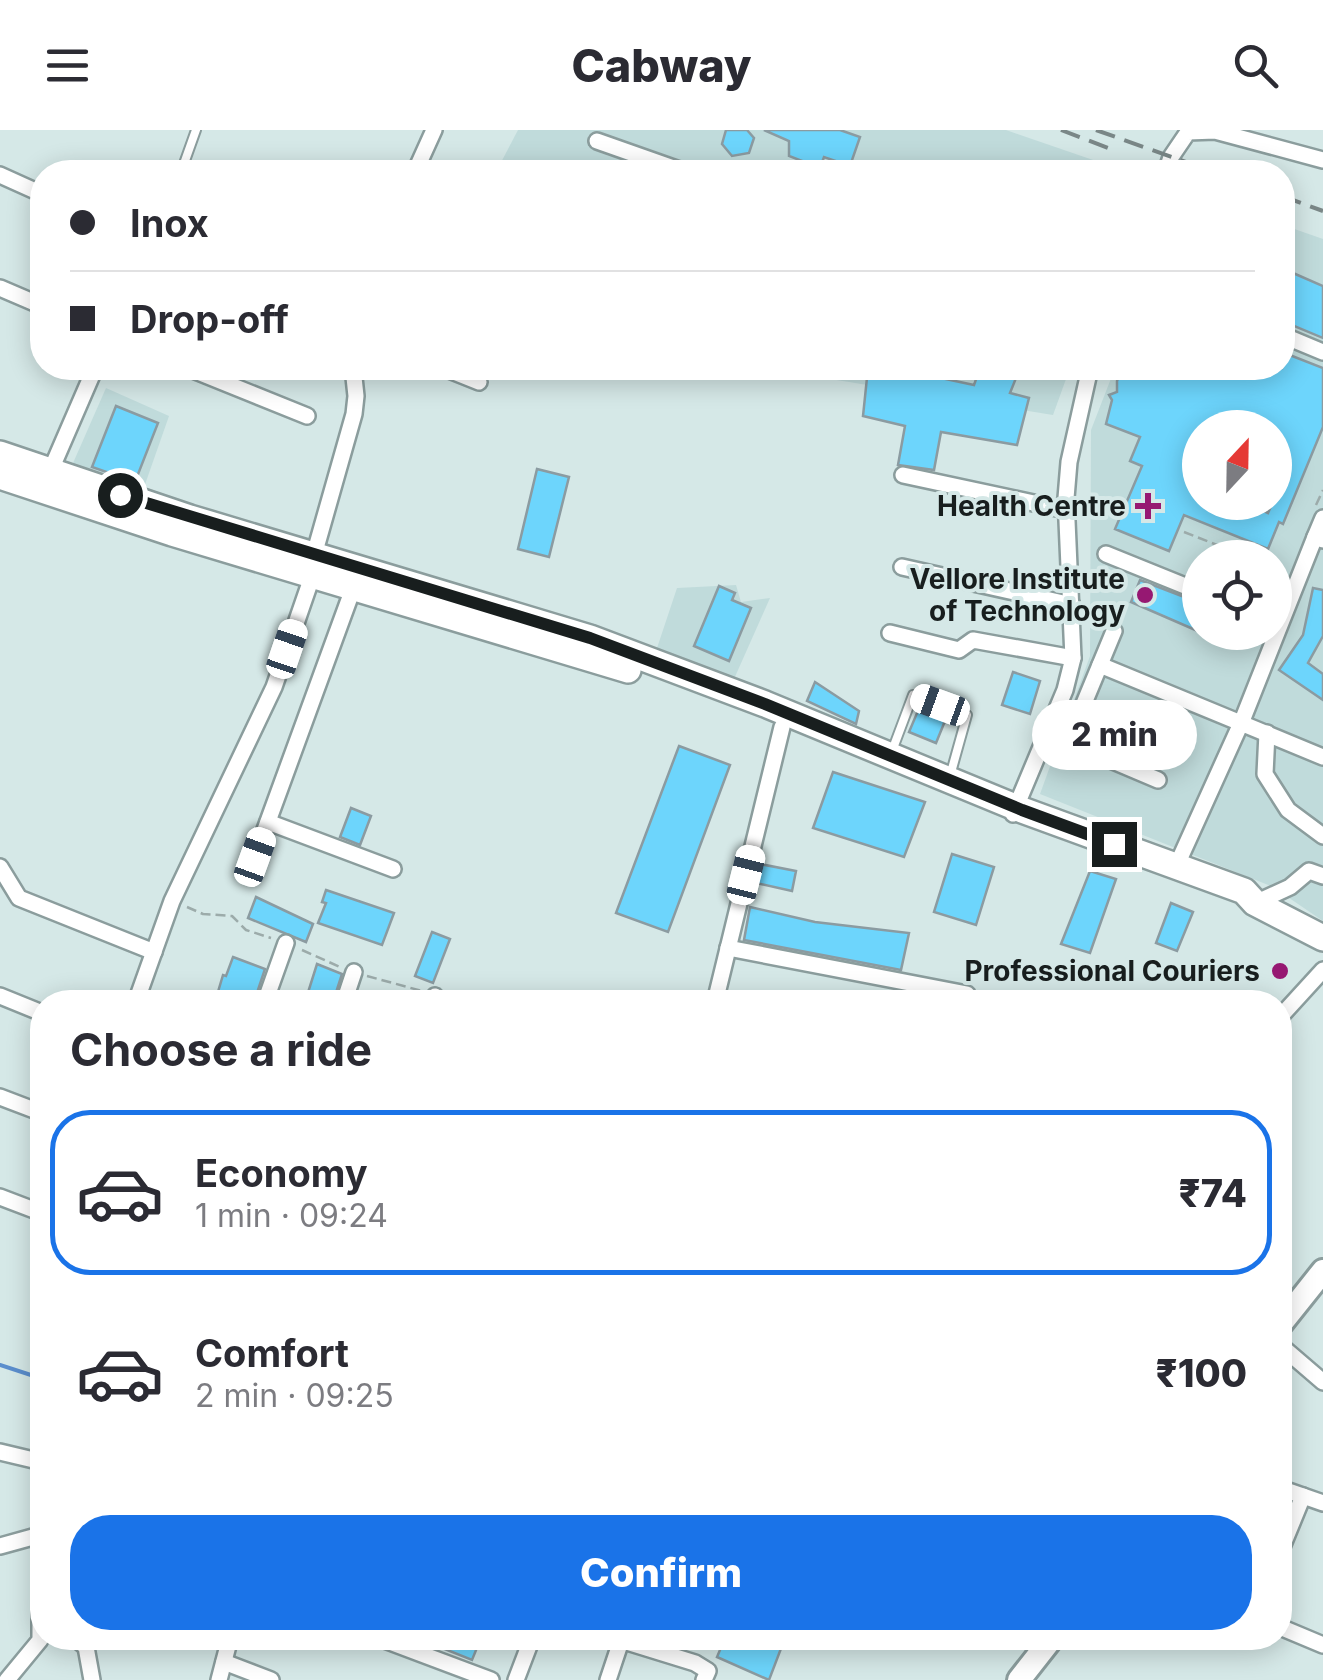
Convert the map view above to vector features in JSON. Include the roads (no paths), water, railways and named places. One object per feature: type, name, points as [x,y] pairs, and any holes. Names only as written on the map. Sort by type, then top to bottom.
[{"type":"main road","points":[[0,454],[313,564],[354,586],[584,655],[1013,813],[1244,891],[1255,902],[1323,938]]},
{"type":"main road","points":[[0,476],[172,533],[313,564],[590,638],[765,704],[948,780],[1080,847],[1239,904],[1255,902]]},
{"type":"street","points":[[420,160],[434,130]]},
{"type":"street","points":[[1170,160],[1188,131],[1244,134],[1323,160]]},
{"type":"street","points":[[597,140],[651,160]]},
{"type":"street","points":[[0,175],[30,189]]},
{"type":"street","points":[[0,288],[30,301]]},
{"type":"street","points":[[1295,340],[1323,352]]},
{"type":"street","points":[[50,472],[90,380]]},
{"type":"street","points":[[218,380],[307,416]]},
{"type":"street","points":[[140,990],[172,901],[274,687],[354,414],[354,380]]},
{"type":"street","points":[[475,380],[480,382]]},
{"type":"street","points":[[1013,813],[1065,690],[1073,658],[1066,510],[1069,462],[1087,380]]},
{"type":"street","points":[[904,475],[1066,510]]},
{"type":"street","points":[[1292,594],[1319,539],[1323,518]]},
{"type":"street","points":[[1106,554],[1182,585]]},
{"type":"street","points":[[902,567],[1072,605]]},
{"type":"street","points":[[255,857],[354,586]]},
{"type":"street","points":[[1114,631],[1068,742],[1158,780]]},
{"type":"street","points":[[890,633],[959,650],[973,640],[1073,658]]},
{"type":"street","points":[[1176,867],[1242,721],[1268,650]]},
{"type":"street","points":[[1100,665],[1323,758]]},
{"type":"street","points":[[719,990],[782,727]]},
{"type":"street","points":[[1266,733],[1265,774],[1288,810],[1323,836]]},
{"type":"street","points":[[268,822],[393,869]]},
{"type":"street","points":[[1255,902],[1290,888],[1309,871],[1320,875],[1323,855]]},
{"type":"street","points":[[0,868],[20,898],[154,952]]},
{"type":"street","points":[[269,990],[286,944]]},
{"type":"street","points":[[728,948],[945,990]]},
{"type":"street","points":[[1292,1004],[1323,970]]},
{"type":"street","points":[[348,990],[354,972]]},
{"type":"street","points":[[0,996],[30,1008]]},
{"type":"street","points":[[0,1098],[30,1109]]},
{"type":"street","points":[[0,1197],[30,1208]]},
{"type":"street","points":[[1292,1310],[1323,1270]]},
{"type":"street","points":[[1292,1355],[1323,1382]]},
{"type":"street","points":[[0,1452],[30,1458]]},
{"type":"street","points":[[1292,1492],[1323,1503]]},
{"type":"street","points":[[1292,1523],[1303,1496]]},
{"type":"street","points":[[0,1546],[30,1537]]},
{"type":"street","points":[[1292,1632],[1323,1645]]},
{"type":"street","points":[[6,1680],[32,1650]]},
{"type":"street","points":[[87,1650],[92,1680]]},
{"type":"street","points":[[219,1680],[227,1650]]},
{"type":"street","points":[[424,1650],[491,1680]]},
{"type":"street","points":[[516,1680],[527,1650]]},
{"type":"street","points":[[608,1680],[615,1650]]},
{"type":"street","points":[[653,1650],[695,1663],[708,1671],[704,1680]]},
{"type":"street","points":[[1020,1680],[1043,1650]]},
{"type":"street","points":[[224,1662],[271,1680]]},
{"type":"lane","points":[[186,160],[196,130]]},
{"type":"lane","points":[[890,756],[914,695],[967,715],[948,780]]},
{"type":"waterway","points":[[0,1365],[30,1375]]},
{"type":"railway","points":[[1061,130],[1111,149]]},
{"type":"railway","points":[[1096,130],[1180,160]]},
{"type":"railway","points":[[1295,201],[1323,211]]},
{"type":"place","name":"Health Centre","points":[[1148,506]]},
{"type":"place","name":"Vellore Institute of Technology","points":[[1145,595]]},
{"type":"place","name":"Professional Couriers","points":[[1280,971]]}]
